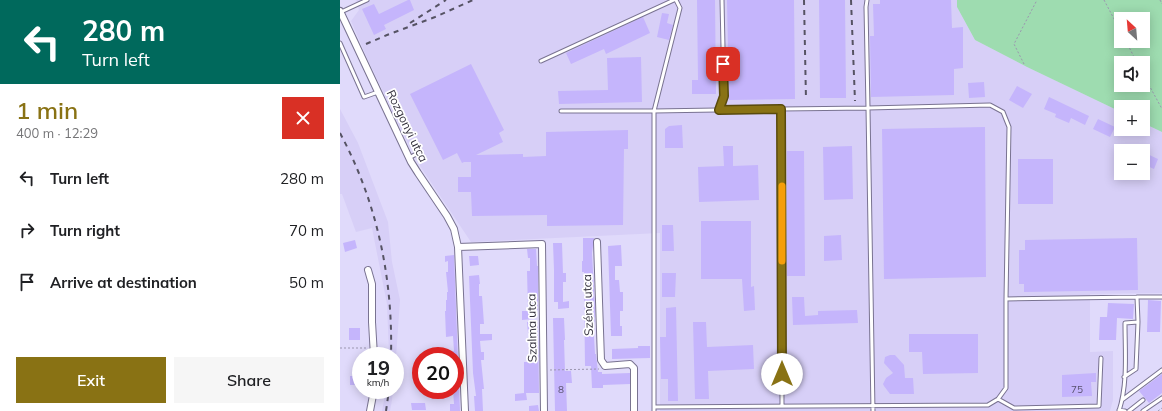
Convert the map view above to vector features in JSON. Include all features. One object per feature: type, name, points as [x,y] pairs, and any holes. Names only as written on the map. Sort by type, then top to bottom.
[{"type":"street","name":"Rozgonyi utca","points":[[340,12],[409,158],[454,229],[458,247],[465,411]]},
{"type":"street","name":"Széna utca","points":[[597,242],[601,360],[605,366]]},
{"type":"street","name":"Szalma utca","points":[[458,247],[542,244],[544,411]]},
{"type":"street","points":[[368,270],[372,284],[374,347]]},
{"type":"street","points":[[605,366],[630,364],[634,368],[634,411]]},
{"type":"street","points":[[370,411],[372,399]]},
{"type":"lane","points":[[340,12],[367,0]]},
{"type":"lane","points":[[541,61],[675,0],[680,8],[654,111],[654,409],[782,406],[988,405],[998,399],[1006,388],[1009,127],[1003,112],[990,105],[654,111],[561,111]]},
{"type":"lane","points":[[719,110],[724,96],[722,0]]},
{"type":"lane","points":[[867,0],[872,411]]},
{"type":"lane","points":[[340,43],[364,97],[378,92]]},
{"type":"lane","points":[[781,109],[782,406]]},
{"type":"lane","points":[[409,158],[418,153]]},
{"type":"lane","points":[[1124,377],[1136,369],[1138,322],[1137,297]]},
{"type":"lane","points":[[1006,298],[1162,297]]},
{"type":"lane","points":[[1125,411],[1119,410],[1122,400],[1124,377],[1125,323],[1138,322]]},
{"type":"lane","points":[[998,399],[1014,408],[1099,406],[1100,358]]},
{"type":"lane","points":[[1122,400],[1162,370]]},
{"type":"lane","points":[[1143,411],[1162,398]]},
{"type":"lane","points":[[1129,411],[1143,400]]},
{"type":"lane","points":[[1082,406],[1082,411]]},
{"type":"path","points":[[1024,64],[1014,44],[1037,0]]},
{"type":"path","points":[[1104,0],[1114,19]]},
{"type":"path","points":[[1160,0],[1162,4]]},
{"type":"path","points":[[1150,87],[1162,109]]},
{"type":"path","points":[[340,348],[352,348]]},
{"type":"path","points":[[544,370],[599,369],[605,366]]},
{"type":"path","points":[[1158,411],[1162,408]]},
{"type":"shaded area","points":[[356,0],[957,0],[957,7],[975,40],[1114,109],[1114,136],[1150,136],[1150,126],[1162,132],[1162,293],[1090,294],[1090,352],[1113,351],[1113,400],[1110,411],[660,411],[660,233],[471,242],[420,166],[416,149],[410,148],[351,21],[359,10]]},
{"type":"shaded area","points":[[340,109],[358,143],[388,222],[392,262],[400,300],[397,347],[389,347],[387,304],[372,228],[356,232],[342,194],[340,194]]},
{"type":"shaded area","points":[[384,399],[392,399],[390,411],[382,411]]},
{"type":"green space","points":[[957,0],[1162,0],[1162,132],[1150,126],[1150,100],[1114,100],[1114,109],[975,40],[957,7]]},
{"type":"building","points":[[410,0],[414,10],[384,25],[386,29],[374,35],[362,9],[374,4],[379,14]]},
{"type":"building","points":[[697,0],[715,0],[716,94],[692,94],[692,80],[698,80]]},
{"type":"building","points":[[727,0],[794,0],[795,99],[729,100]]},
{"type":"building","points":[[819,0],[845,0],[846,98],[820,98]]},
{"type":"building","points":[[880,0],[951,0],[952,28],[963,27],[963,68],[954,69],[954,95],[871,97],[870,36],[874,36],[873,4],[880,4]]},
{"type":"building","points":[[662,13],[669,14],[667,23],[673,25],[669,40],[657,37]]},
{"type":"building","points":[[643,17],[650,33],[606,54],[604,49],[571,64],[566,53]]},
{"type":"building","points":[[641,57],[642,102],[559,104],[558,91],[608,90],[607,58]]},
{"type":"building","points":[[471,64],[504,130],[499,133],[503,142],[476,155],[523,154],[523,157],[546,156],[546,132],[628,130],[628,149],[624,149],[623,225],[547,226],[547,215],[472,216],[471,192],[458,192],[458,177],[471,177],[471,162],[462,163],[457,153],[443,160],[410,94]]},
{"type":"building","points":[[984,82],[985,97],[969,98],[968,83]]},
{"type":"building","points":[[1017,86],[1032,94],[1023,108],[1009,100]]},
{"type":"building","points":[[1049,97],[1089,116],[1085,125],[1071,118],[1069,123],[1055,117],[1056,114],[1044,109]]},
{"type":"building","points":[[1098,119],[1114,127],[1110,137],[1093,129]]},
{"type":"building","points":[[682,125],[683,148],[665,148],[665,129],[669,126]]},
{"type":"building","points":[[985,127],[986,277],[884,279],[882,129]]},
{"type":"building","points":[[723,146],[733,146],[733,166],[758,165],[759,200],[699,202],[698,167],[724,166]]},
{"type":"building","points":[[852,146],[853,199],[824,200],[823,147]]},
{"type":"building","points":[[787,151],[804,151],[805,276],[787,276]]},
{"type":"building","points":[[1150,155],[1158,159],[1154,169],[1150,167]]},
{"type":"building","points":[[1018,159],[1053,159],[1053,204],[1018,204]]},
{"type":"building","points":[[701,221],[751,221],[751,287],[754,286],[755,310],[744,311],[742,279],[701,279]]},
{"type":"building","points":[[662,225],[673,225],[674,251],[662,251]]},
{"type":"building","points":[[841,235],[842,260],[824,261],[824,236]]},
{"type":"building","points":[[583,238],[594,238],[592,253],[595,309],[594,337],[598,372],[602,372],[602,374],[630,373],[630,384],[603,385],[603,388],[592,388],[591,366],[585,366],[585,287],[584,272],[582,272]]},
{"type":"building","points":[[1137,238],[1138,290],[1024,292],[1024,284],[1019,284],[1019,250],[1025,250],[1025,240]]},
{"type":"building","points":[[355,240],[357,248],[345,252],[343,243]]},
{"type":"building","points":[[553,243],[562,243],[563,273],[566,273],[566,282],[563,282],[563,302],[569,301],[569,308],[558,309],[558,302],[554,302]]},
{"type":"building","points":[[621,245],[622,266],[615,266],[615,280],[619,280],[620,292],[623,292],[623,311],[620,311],[622,336],[611,336],[608,246]]},
{"type":"building","points":[[527,249],[536,249],[538,266],[538,310],[528,310],[527,271],[530,271],[530,258],[528,258]]},
{"type":"building","points":[[454,255],[458,347],[454,347],[453,336],[446,337],[445,311],[448,292],[446,272],[448,272],[448,261],[445,262],[445,256]]},
{"type":"building","points":[[469,256],[478,256],[479,265],[470,266]]},
{"type":"building","points":[[662,273],[676,273],[675,297],[662,297]]},
{"type":"building","points":[[479,275],[479,296],[482,296],[484,324],[480,324],[480,334],[492,334],[492,340],[480,341],[481,352],[484,352],[484,360],[481,360],[484,389],[482,389],[483,411],[475,411],[474,396],[476,396],[473,373],[469,276]]},
{"type":"building","points":[[792,297],[804,297],[805,316],[818,315],[818,311],[857,310],[858,323],[793,325]]},
{"type":"building","points":[[1148,300],[1161,301],[1160,332],[1147,332]]},
{"type":"building","points":[[1108,303],[1134,304],[1133,319],[1117,318],[1116,340],[1099,340],[1100,317],[1107,317]]},
{"type":"building","points":[[676,307],[678,401],[668,401],[668,379],[661,379],[660,337],[666,337],[666,308]]},
{"type":"building","points":[[522,311],[532,311],[532,319],[522,320]]},
{"type":"building","points":[[553,318],[564,318],[565,371],[571,371],[572,383],[566,383],[567,411],[555,411]]},
{"type":"building","points":[[527,322],[538,322],[539,393],[526,393],[527,400],[515,401],[515,394],[524,393],[524,362],[529,362],[529,332],[528,333]]},
{"type":"building","points":[[693,322],[706,322],[707,347],[753,345],[754,369],[708,371],[709,399],[695,399]]},
{"type":"building","points":[[349,328],[360,328],[360,340],[349,340]]},
{"type":"building","points":[[909,334],[978,334],[978,373],[923,374],[922,352],[909,352]]},
{"type":"building","points":[[638,346],[650,346],[650,358],[612,359],[612,349],[638,348]]},
{"type":"building","points":[[895,355],[904,365],[905,378],[913,378],[914,394],[890,394],[884,386],[883,384],[886,378],[893,373],[884,363],[885,357]]},
{"type":"building","points":[[1096,373],[1096,382],[1091,382],[1092,396],[1062,397],[1062,375]]},
{"type":"building","points":[[1162,374],[1162,393],[1149,403],[1139,391]]},
{"type":"building","points":[[350,376],[352,376],[352,385],[350,385]]},
{"type":"building","points":[[454,399],[460,399],[460,411],[450,411],[450,404],[454,404]]},
{"type":"building","points":[[411,403],[425,403],[426,410],[412,410]]},
{"type":"building","points":[[538,405],[539,411],[529,411],[529,406]]},
{"type":"railway","points":[[410,23],[446,0]]},
{"type":"railway","points":[[366,44],[435,17],[473,0]]},
{"type":"railway","points":[[804,0],[806,100]]},
{"type":"railway","points":[[851,0],[855,101]]},
{"type":"railway","points":[[340,133],[364,186],[380,241],[389,298],[391,347]]},
{"type":"railway","points":[[386,411],[388,399]]},
{"type":"slow traffic","points":[[782,186],[782,261]]},
{"type":"route","points":[[723,64],[724,96],[719,110],[781,109],[782,374]]}]
